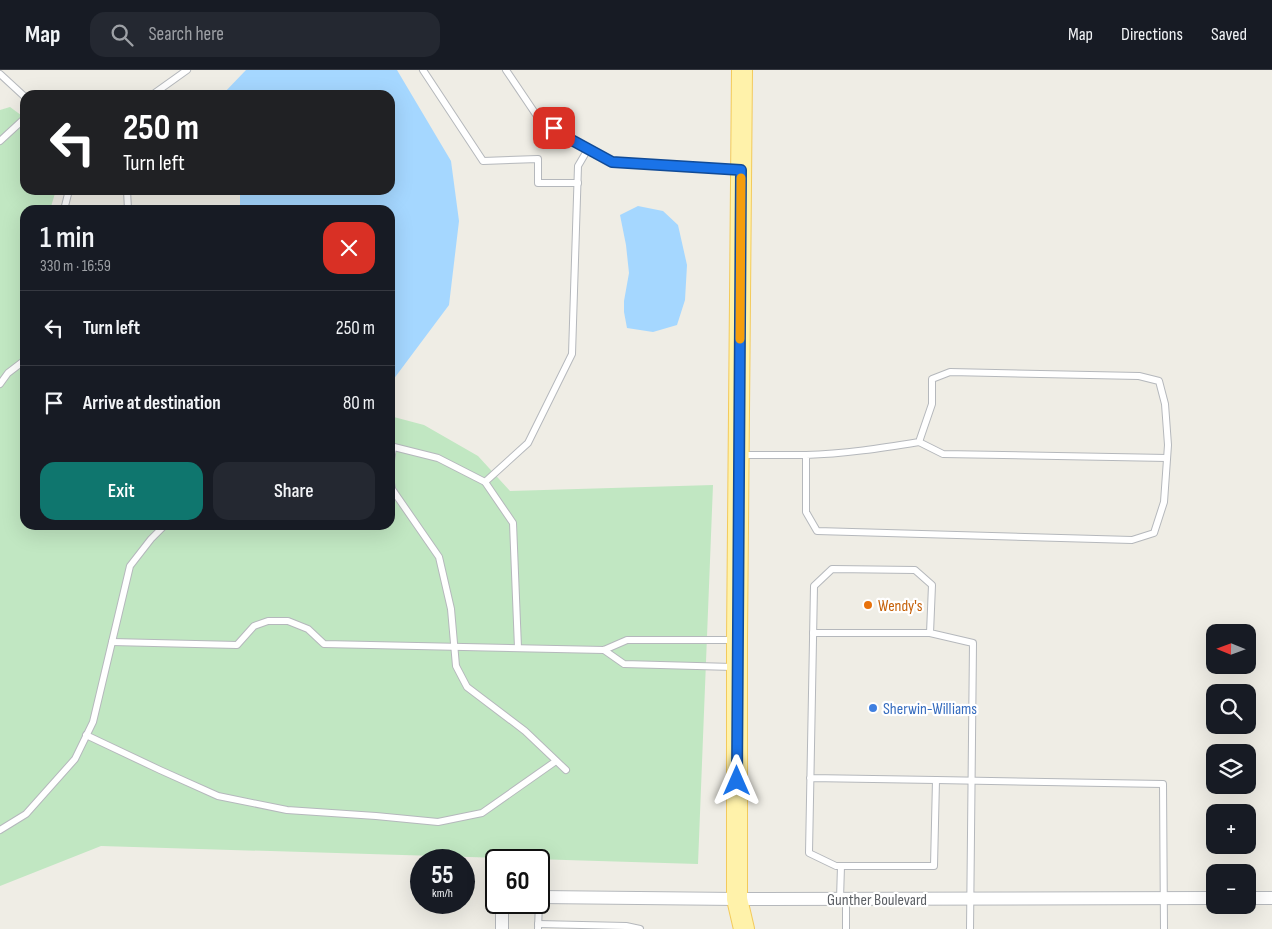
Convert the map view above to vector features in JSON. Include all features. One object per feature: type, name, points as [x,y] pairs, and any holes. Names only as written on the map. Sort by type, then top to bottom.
[{"type":"main road","points":[[742,70],[737,640],[737,899],[744,929]]},
{"type":"main road","points":[[727,929],[737,899]]},
{"type":"street","name":"Gunther Boulevard","points":[[550,897],[737,899],[1206,898]]},
{"type":"street","points":[[1256,898],[1272,898]]},
{"type":"street","points":[[502,914],[502,929]]},
{"type":"lane","points":[[159,90],[186,70]]},
{"type":"lane","points":[[423,70],[483,161],[538,159],[538,183],[578,183]]},
{"type":"lane","points":[[506,70],[539,119],[568,138],[612,162],[741,170]]},
{"type":"lane","points":[[0,74],[20,92]]},
{"type":"lane","points":[[0,141],[20,123]]},
{"type":"lane","points":[[485,482],[528,444],[572,354],[578,166],[588,149]]},
{"type":"lane","points":[[0,384],[8,373],[20,364]]},
{"type":"lane","points":[[806,454],[806,512],[817,531],[1132,540],[1154,533],[1164,502],[1168,445],[1165,404],[1159,381],[1139,376],[950,372],[932,379],[932,404],[919,442]]},
{"type":"lane","points":[[739,455],[806,454],[870,450],[919,442],[943,454],[1167,458]]},
{"type":"lane","points":[[395,448],[438,458],[485,482],[513,523],[518,648]]},
{"type":"lane","points":[[395,493],[439,557],[451,609],[456,666],[467,687],[525,731],[566,770]]},
{"type":"lane","points":[[0,830],[26,814],[75,759],[93,722],[130,566],[160,530]]},
{"type":"lane","points":[[930,633],[932,585],[915,570],[832,569],[814,586],[808,853],[836,866],[934,866],[936,780]]},
{"type":"lane","points":[[112,642],[237,644],[254,626],[268,621],[288,621],[308,629],[324,644],[604,650],[627,640],[737,640]]},
{"type":"lane","points":[[814,633],[930,633],[973,643],[970,929]]},
{"type":"lane","points":[[604,650],[624,664],[738,667]]},
{"type":"lane","points":[[86,735],[218,796],[287,810],[438,822],[482,812],[556,761]]},
{"type":"lane","points":[[810,778],[1163,784],[1164,929]]},
{"type":"lane","points":[[841,866],[846,929]]},
{"type":"lane","points":[[538,914],[538,927],[626,926],[640,929]]},
{"type":"green space","points":[[10,107],[20,114],[20,195],[54,195],[52,205],[20,205],[20,530],[395,530],[395,417],[424,425],[478,456],[510,491],[713,485],[698,864],[550,860],[550,849],[485,849],[485,858],[475,857],[475,849],[410,849],[410,855],[101,846],[0,886],[0,110]]},
{"type":"water","points":[[246,70],[397,70],[451,161],[459,221],[449,305],[395,377],[395,205],[240,205],[240,195],[395,195],[395,90],[227,90]]},
{"type":"water","points":[[638,206],[663,211],[678,225],[687,265],[685,300],[677,325],[653,332],[627,328],[624,312],[629,273],[620,215]]},
{"type":"slow traffic","points":[[740,339],[741,178]]},
{"type":"place","name":"Wendy's","points":[[868,605]]},
{"type":"place","name":"Sherwin-Williams","points":[[873,708]]},
{"type":"route","points":[[554,128],[568,138],[612,162],[741,170],[737,781]]}]
